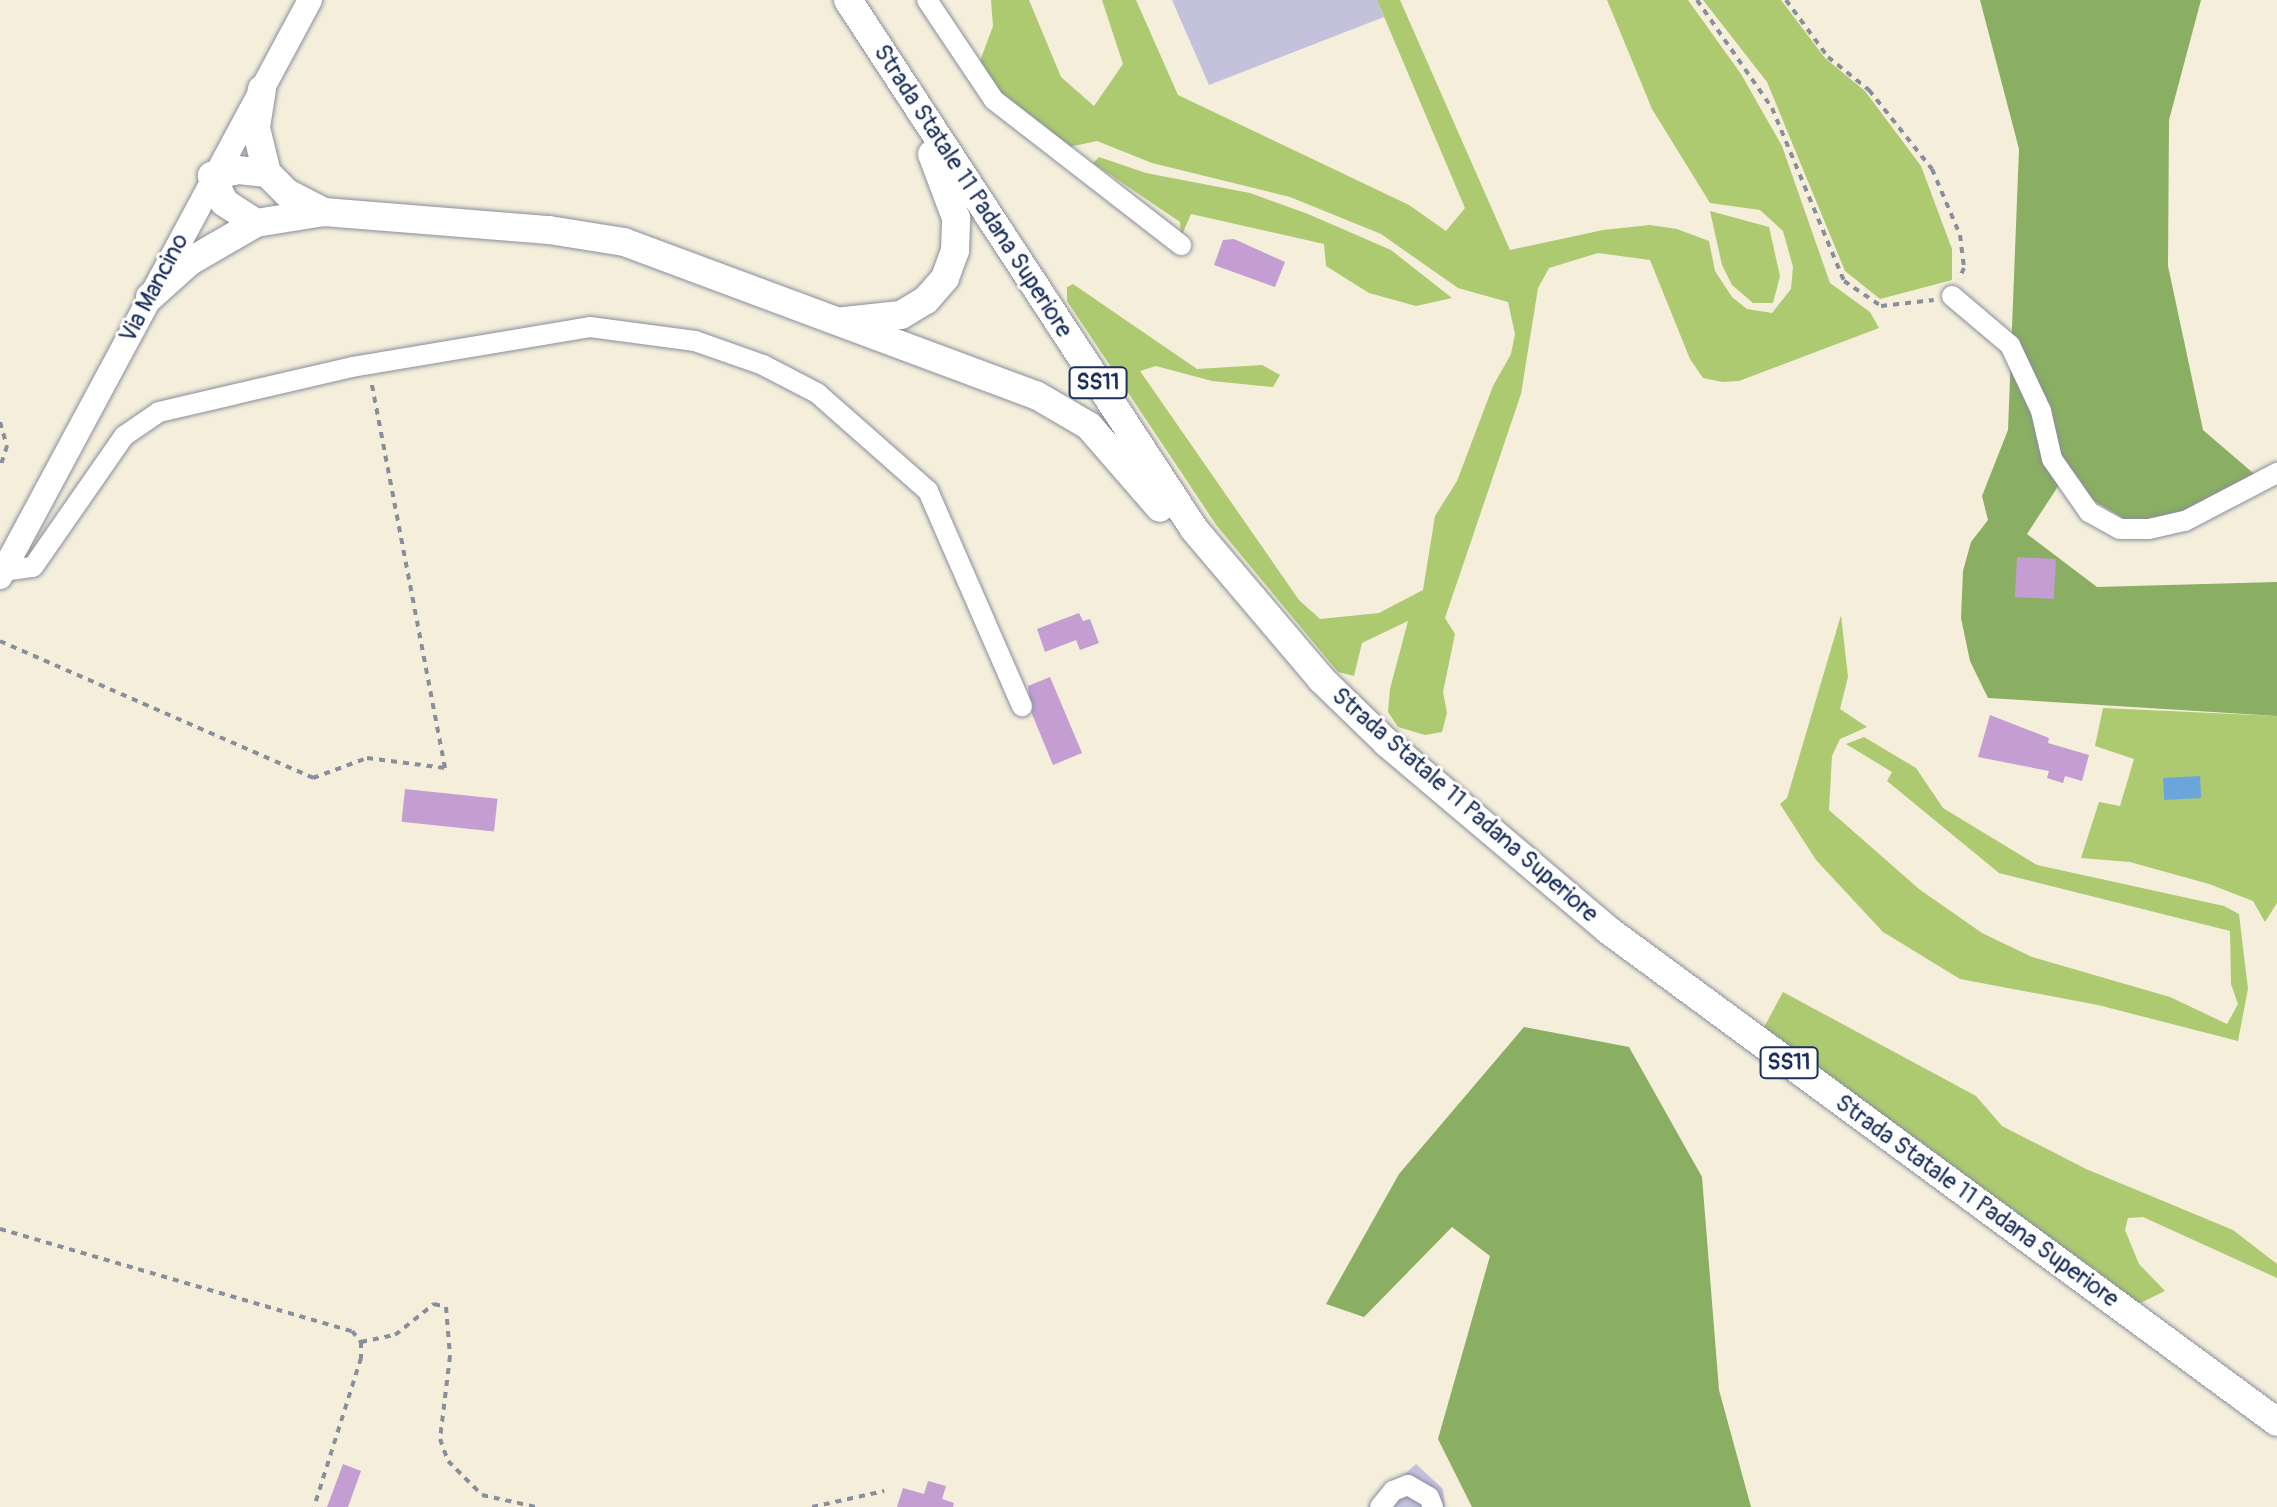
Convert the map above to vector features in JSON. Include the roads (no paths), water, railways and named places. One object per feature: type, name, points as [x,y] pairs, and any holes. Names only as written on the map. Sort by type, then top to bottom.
[{"type":"highway","name":"Strada Statale 11 Padana Superiore","points":[[848,0],[1194,529],[1321,679],[1387,743],[1608,930],[2277,1422]]},
{"type":"highway","points":[[827,321],[901,315],[926,300],[945,278],[955,251],[956,218],[946,184],[895,72]]},
{"type":"highway","points":[[262,89],[256,128],[267,173],[287,193],[324,212]]},
{"type":"highway","points":[[256,223],[224,202],[212,176],[237,170],[267,173]]},
{"type":"highway","points":[[150,297],[189,262],[256,223],[324,212],[549,230],[624,242],[686,261],[827,321],[1036,395],[1089,426],[1117,453],[1248,621],[1321,679]]},
{"type":"main road","name":"Via Mancino","points":[[1,574],[212,176],[310,0]]},
{"type":"street","points":[[927,0],[994,100],[1181,245]]},
{"type":"street","points":[[1952,296],[2010,345],[2041,411],[2052,459],[2089,512],[2120,529],[2149,529],[2185,521],[2277,473]]},
{"type":"street","points":[[1,574],[33,567],[124,436],[159,412],[352,367],[590,327],[695,341],[763,365],[817,393],[928,491],[1022,706]]},
{"type":"street","points":[[1380,1507],[1393,1491],[1408,1485],[1429,1497],[1433,1507]]},
{"type":"water","points":[[2200,776],[2201,798],[2164,800],[2163,778]]}]
